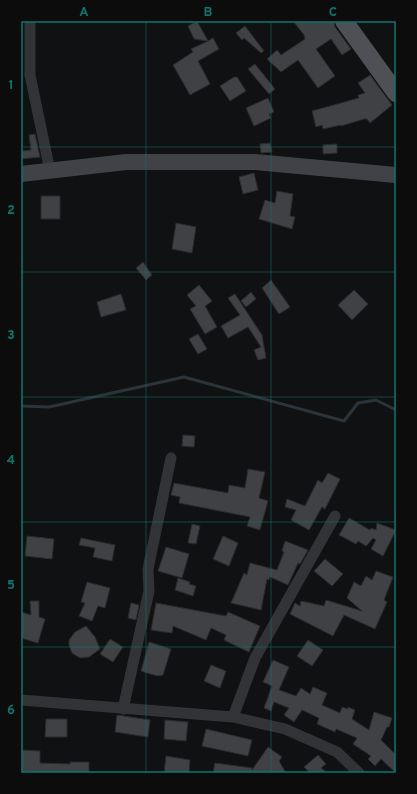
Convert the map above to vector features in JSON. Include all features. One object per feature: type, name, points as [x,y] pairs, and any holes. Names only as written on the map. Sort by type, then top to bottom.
[{"type":"main road","points":[[344,21],[396,93]]},
{"type":"street","points":[[30,21],[30,75],[50,171]]},
{"type":"street","points":[[21,174],[126,162],[247,162],[396,175]]},
{"type":"street","points":[[123,709],[149,591],[148,569],[171,458]]},
{"type":"street","points":[[233,717],[255,658],[335,516]]},
{"type":"street","points":[[21,700],[233,717],[285,730],[337,752],[359,773]]},
{"type":"building","points":[[197,21],[208,41],[194,39],[188,26]]},
{"type":"building","points":[[293,21],[334,21],[335,27],[351,49],[342,55],[331,39],[316,49],[335,76],[318,88],[298,60],[281,72],[267,59],[277,50],[281,55],[305,39],[304,35]]},
{"type":"building","points":[[245,26],[264,51],[261,53],[244,38],[242,40],[236,33]]},
{"type":"building","points":[[213,38],[219,49],[198,61],[210,84],[190,95],[173,65],[193,52],[191,49]]},
{"type":"building","points":[[255,64],[275,89],[269,94],[248,69]]},
{"type":"building","points":[[370,75],[392,105],[370,123],[367,119],[364,119],[341,126],[323,129],[322,125],[316,127],[312,111],[359,98],[358,95],[365,93],[358,83]]},
{"type":"building","points":[[234,77],[237,77],[246,91],[230,101],[220,86]]},
{"type":"building","points":[[268,98],[274,112],[269,114],[271,118],[254,126],[246,108]]},
{"type":"building","points":[[35,134],[40,157],[21,159],[21,151],[31,150],[29,135]]},
{"type":"building","points":[[270,143],[272,152],[261,153],[260,144]]},
{"type":"building","points":[[337,144],[337,153],[323,154],[323,145]]},
{"type":"building","points":[[254,173],[258,190],[243,194],[239,177]]},
{"type":"building","points":[[277,191],[293,194],[290,216],[295,217],[292,229],[259,219],[265,200],[275,203]]},
{"type":"building","points":[[41,196],[60,196],[60,219],[41,219]]},
{"type":"building","points":[[176,223],[196,227],[192,253],[172,249]]},
{"type":"building","points":[[143,262],[152,275],[146,280],[136,268]]},
{"type":"building","points":[[271,280],[290,307],[279,314],[262,288]]},
{"type":"building","points":[[199,285],[212,301],[205,306],[217,327],[205,334],[190,309],[196,306],[187,295]]},
{"type":"building","points":[[354,290],[368,304],[352,320],[338,305]]},
{"type":"building","points":[[251,292],[256,299],[246,307],[241,301]]},
{"type":"building","points":[[121,294],[126,310],[101,317],[97,302]]},
{"type":"building","points":[[235,294],[262,335],[266,358],[258,360],[254,350],[261,347],[248,327],[228,338],[221,326],[240,315],[228,298]]},
{"type":"building","points":[[198,334],[207,349],[198,354],[189,339]]},
{"type":"building","points":[[183,435],[195,436],[194,447],[182,446]]},
{"type":"building","points":[[248,469],[265,472],[259,498],[268,501],[260,530],[247,526],[250,517],[179,503],[180,497],[171,495],[174,483],[228,493],[229,485],[245,488]]},
{"type":"building","points":[[328,473],[340,479],[325,509],[322,507],[309,530],[291,520],[296,510],[285,507],[287,499],[305,506],[318,480],[322,483]]},
{"type":"building","points":[[349,518],[370,530],[371,528],[376,530],[377,523],[396,530],[383,556],[371,549],[376,540],[373,538],[366,546],[358,541],[356,544],[339,535]]},
{"type":"building","points":[[192,524],[200,526],[196,544],[188,543]]},
{"type":"building","points":[[27,536],[54,539],[52,559],[25,556]]},
{"type":"building","points":[[223,536],[238,543],[229,566],[213,559]]},
{"type":"building","points":[[81,538],[115,545],[112,561],[93,557],[95,548],[79,545]]},
{"type":"building","points":[[285,541],[308,550],[300,564],[298,563],[288,585],[270,577],[269,580],[267,579],[261,610],[231,603],[244,573],[247,575],[250,563],[277,570],[284,552],[282,551]]},
{"type":"building","points":[[166,547],[189,554],[182,578],[158,571]]},
{"type":"building","points":[[325,559],[343,574],[332,586],[314,571]]},
{"type":"building","points":[[376,571],[393,577],[384,600],[387,602],[375,629],[344,615],[333,636],[290,614],[295,603],[300,606],[301,601],[324,606],[326,600],[362,611],[347,598],[354,582],[361,586],[366,576],[372,580]]},
{"type":"building","points":[[178,578],[190,582],[189,584],[196,586],[193,596],[175,590]]},
{"type":"building","points":[[87,582],[110,588],[105,608],[98,606],[92,621],[79,616],[85,603],[81,602]]},
{"type":"building","points":[[30,601],[39,601],[39,617],[45,619],[38,643],[21,638],[21,612],[31,615]]},
{"type":"building","points":[[131,603],[139,605],[136,620],[128,618]]},
{"type":"building","points":[[156,603],[226,616],[228,612],[260,626],[249,652],[224,640],[226,635],[211,628],[206,640],[173,626],[172,633],[151,630]]},
{"type":"building","points":[[86,626],[95,637],[100,649],[89,657],[80,658],[72,653],[69,640],[75,632]]},
{"type":"building","points":[[110,639],[123,647],[113,662],[100,654]]},
{"type":"building","points":[[308,640],[323,650],[312,666],[297,656]]},
{"type":"building","points":[[149,642],[171,649],[163,675],[157,676],[141,671]]},
{"type":"building","points":[[273,660],[289,667],[279,690],[296,696],[301,688],[310,694],[313,687],[327,693],[322,705],[340,713],[342,707],[348,709],[348,707],[355,710],[352,719],[369,730],[374,712],[392,718],[389,727],[387,727],[381,740],[396,755],[396,773],[381,759],[375,766],[368,759],[371,756],[353,744],[357,738],[336,729],[335,732],[317,724],[319,718],[302,710],[294,722],[284,715],[289,708],[274,702],[271,711],[264,708],[272,686],[263,682]]},
{"type":"building","points":[[211,665],[226,671],[220,688],[204,681]]},
{"type":"building","points":[[117,715],[150,720],[148,737],[115,732]]},
{"type":"building","points":[[46,719],[67,719],[67,737],[45,737]]},
{"type":"building","points":[[165,720],[188,722],[186,741],[164,739]]},
{"type":"building","points":[[206,729],[252,740],[248,756],[202,746]]},
{"type":"building","points":[[268,747],[282,757],[279,761],[286,773],[213,773],[215,763],[252,768],[252,770]]},
{"type":"building","points":[[21,750],[40,751],[40,763],[70,764],[70,762],[89,762],[89,773],[21,773]]},
{"type":"building","points":[[318,755],[326,764],[321,768],[328,773],[310,773],[304,767]]},
{"type":"building","points":[[166,756],[190,760],[189,773],[164,773]]},
{"type":"waterway","points":[[21,406],[49,407],[184,377],[344,421],[358,403],[376,400],[396,410]]}]
